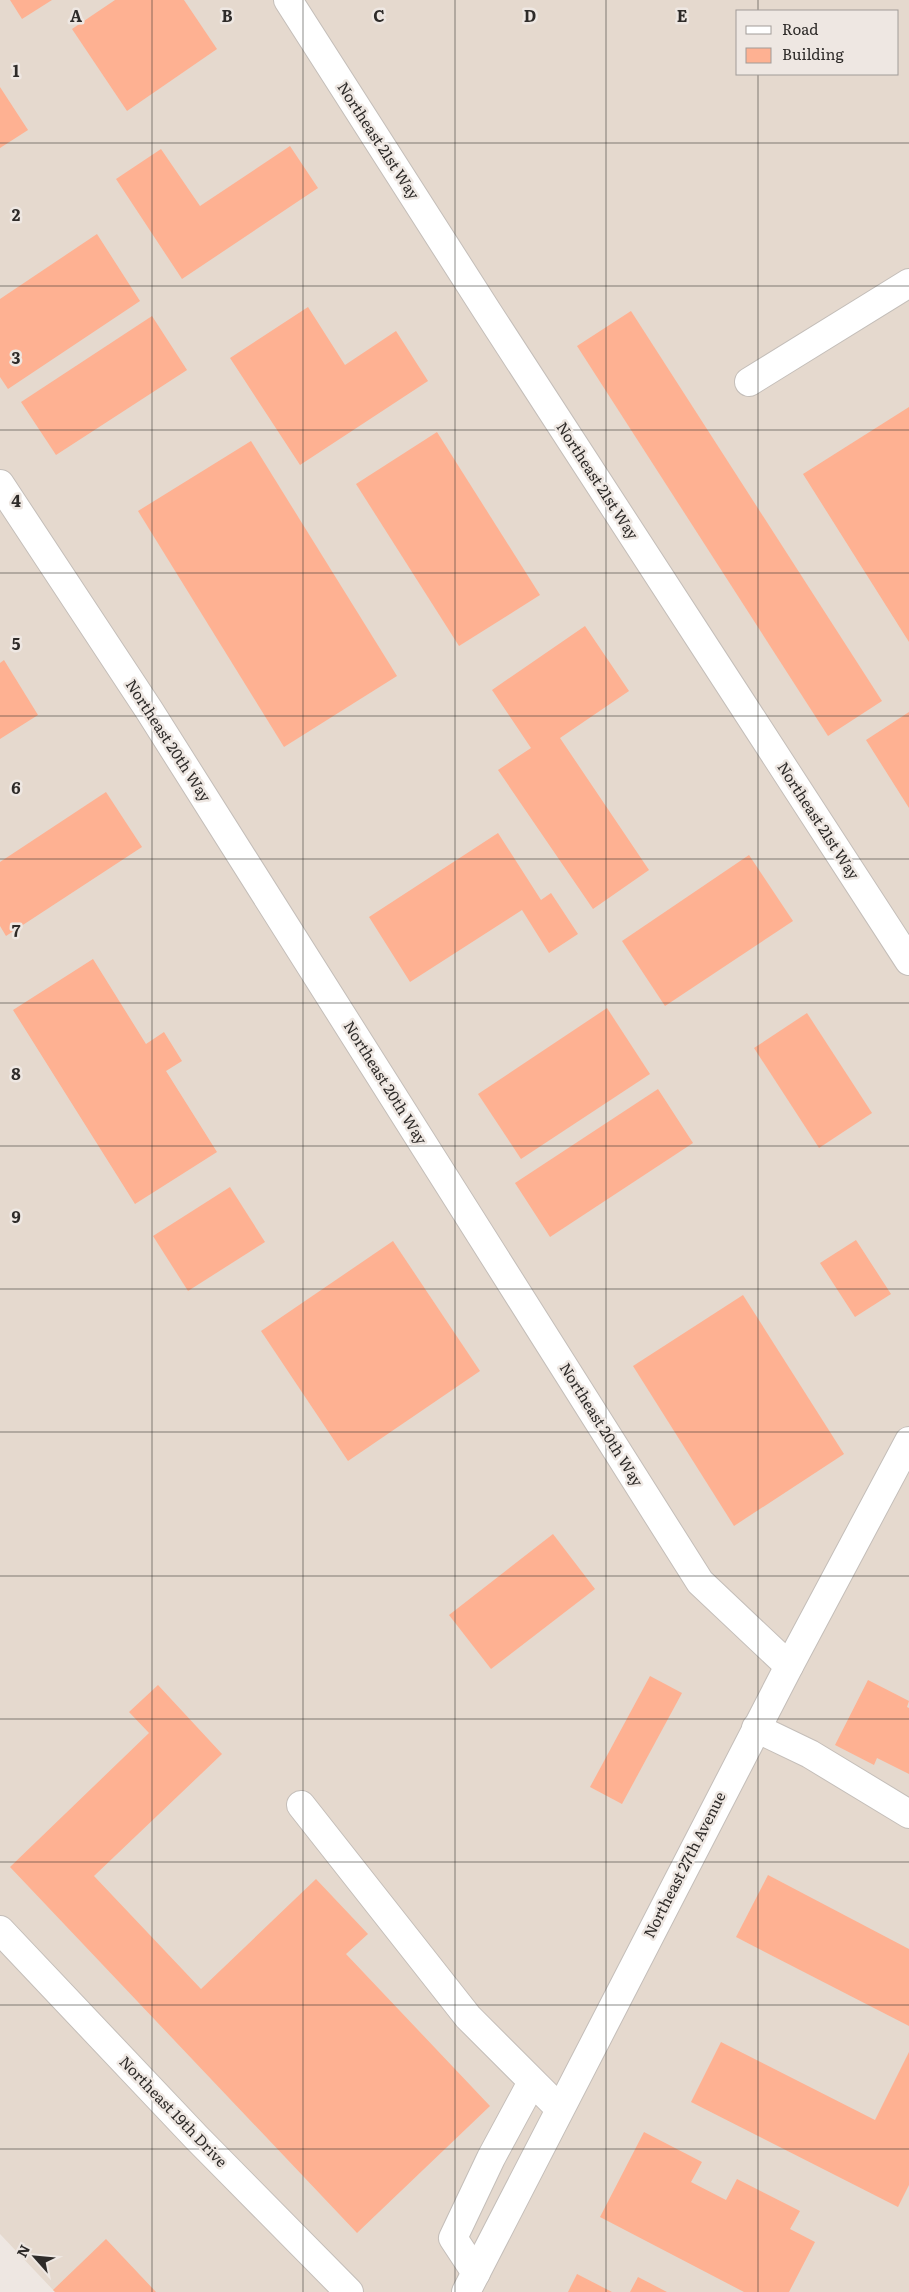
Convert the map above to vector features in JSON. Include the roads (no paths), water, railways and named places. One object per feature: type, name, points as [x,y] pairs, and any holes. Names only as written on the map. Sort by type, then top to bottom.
[{"type":"street","name":"Northeast 21st Way","points":[[288,0],[492,319],[909,961]]},
{"type":"street","points":[[749,382],[909,283]]},
{"type":"street","name":"Northeast 20th Way","points":[[0,484],[149,710],[700,1582],[788,1666]]},
{"type":"street","name":"Northeast 27th Avenue","points":[[471,2282],[788,1666],[909,1441]]},
{"type":"street","points":[[756,1728],[810,1754],[909,1814]]},
{"type":"street","points":[[301,1805],[468,2017],[559,2108]]},
{"type":"street","name":"Northeast 19th Drive","points":[[0,1930],[190,2130],[349,2292]]},
{"type":"street","points":[[471,2282],[453,2238],[491,2158],[532,2082]]}]
